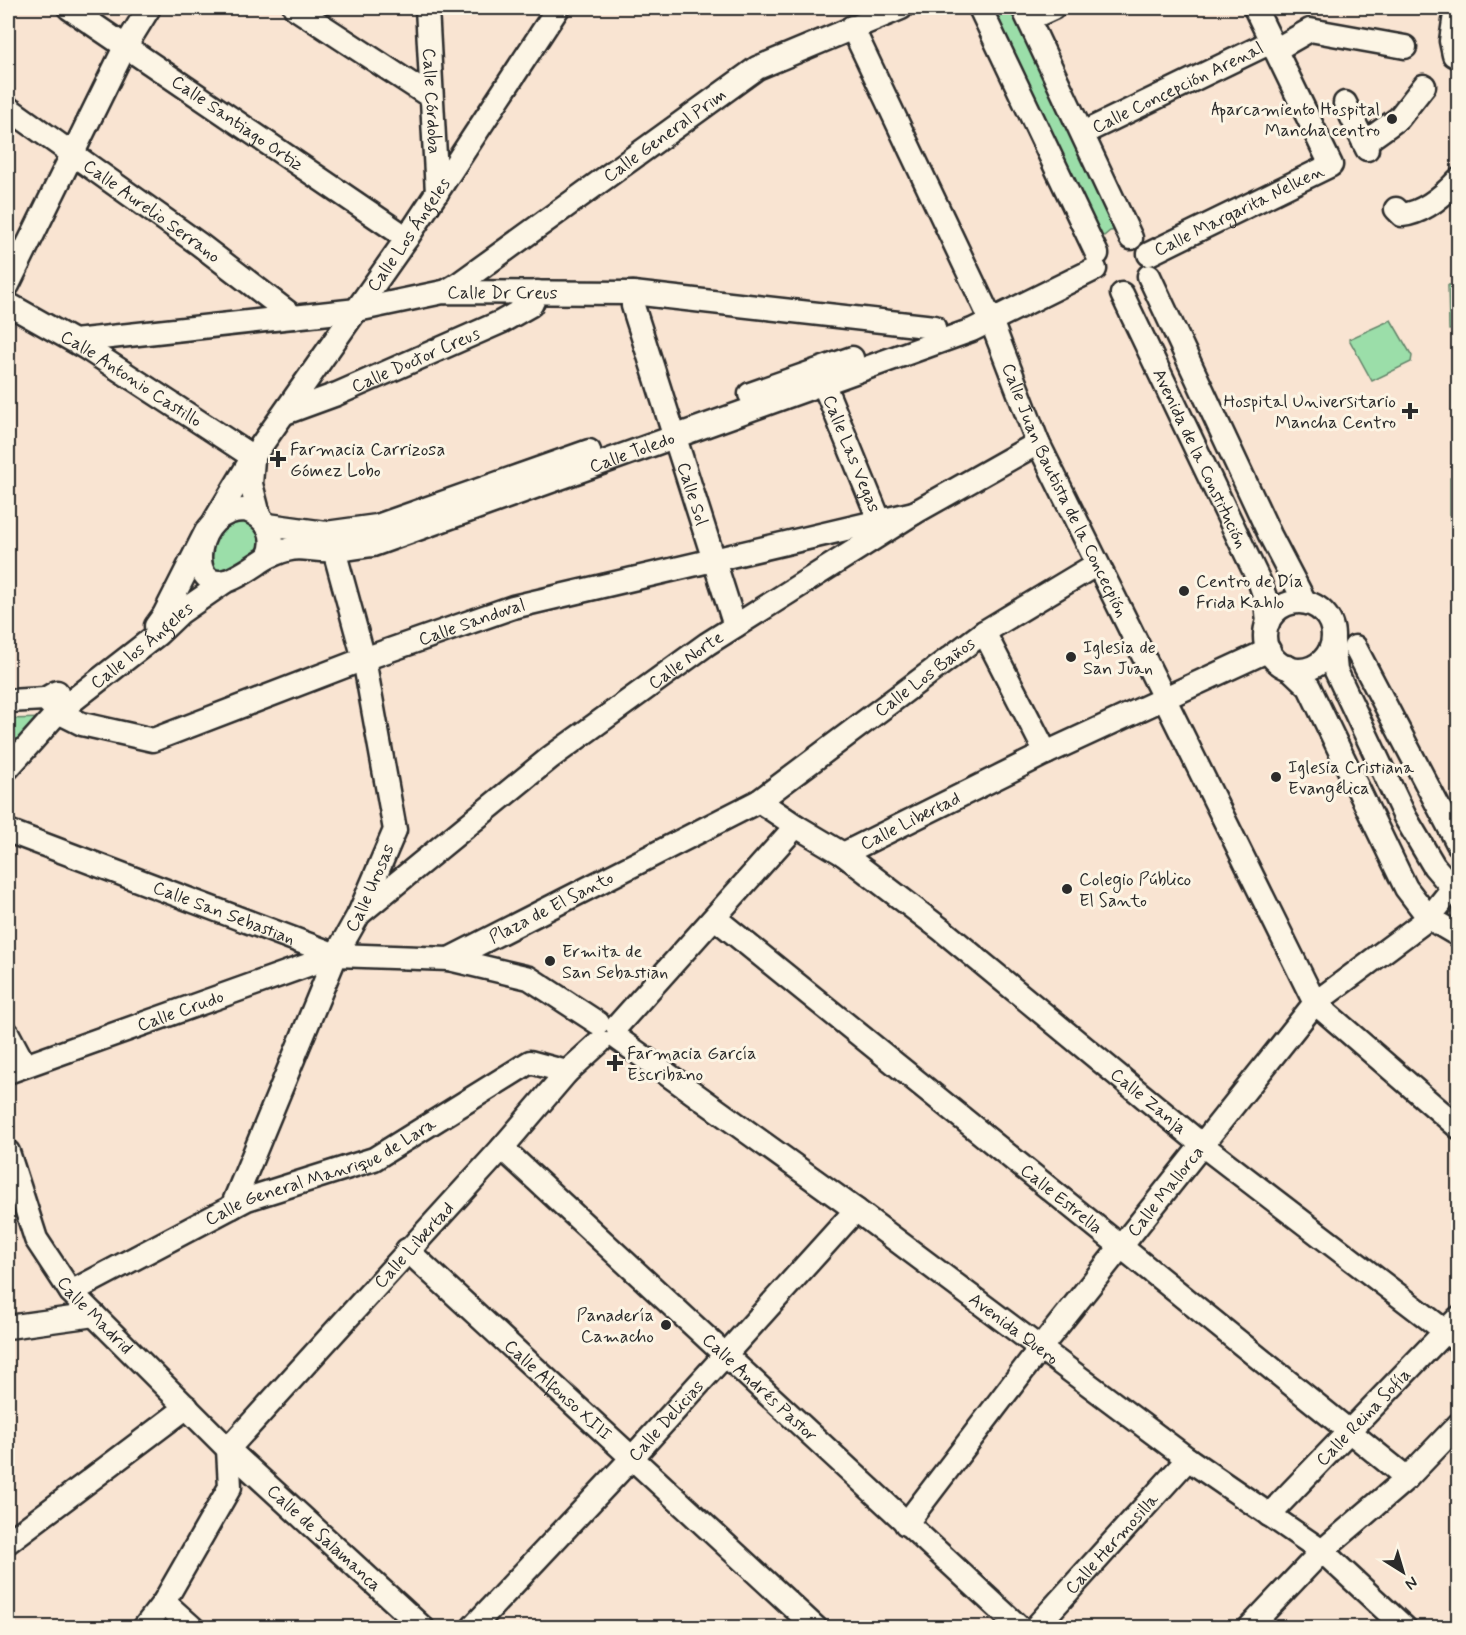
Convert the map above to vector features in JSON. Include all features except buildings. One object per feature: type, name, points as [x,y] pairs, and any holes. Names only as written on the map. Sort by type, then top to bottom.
[{"type":"street","name":"Calle Santiago Ortiz","points":[[69,8],[407,238]]},
{"type":"street","points":[[8,285],[125,47],[149,8]]},
{"type":"street","points":[[295,8],[431,97]]},
{"type":"street","name":"Calle Córdoba","points":[[427,8],[437,193]]},
{"type":"street","name":"Calle Los Ángeles","points":[[52,705],[151,633],[164,615],[210,526],[253,457],[407,238],[558,8]]},
{"type":"street","name":"Calle General Prim","points":[[443,292],[460,283],[757,68],[901,8]]},
{"type":"street","points":[[980,8],[1096,261],[1099,281],[1105,288],[1122,294],[1139,289],[1149,265],[1145,247],[1131,238],[1026,13],[1053,8]]},
{"type":"street","points":[[1255,8],[1273,46]]},
{"type":"street","points":[[1456,8],[1451,41],[1456,56]]},
{"type":"street","name":"Calle Juan Bautista de la Concecpión","points":[[852,27],[990,318],[1038,443],[1315,1003],[1458,1127]]},
{"type":"street","name":"Calle Concepción Arenal","points":[[1083,133],[1310,30],[1405,47]]},
{"type":"street","name":"Calle Margarita Nelken","points":[[1149,265],[1331,165],[1273,46]]},
{"type":"street","points":[[1345,103],[1366,146],[1399,118],[1425,86]]},
{"type":"street","name":"Calle Aurelio Serrano","points":[[8,108],[199,244],[294,317]]},
{"type":"street","points":[[1396,209],[1402,214],[1411,214],[1455,186]]},
{"type":"street","points":[[1096,261],[1101,247],[1115,238],[1131,238]]},
{"type":"street","name":"Calle Toledo","points":[[263,520],[326,533],[377,526],[672,430],[824,385],[972,330],[1096,261]]},
{"type":"street","name":"Avenida de la Constitución","points":[[1149,265],[1270,535],[1305,602]]},
{"type":"street","name":"Calle Dr Creus","points":[[74,341],[357,310],[443,292],[633,293],[934,327]]},
{"type":"street","name":"Calle Doctor Creus","points":[[285,413],[337,394],[501,322],[531,305],[537,292]]},
{"type":"street","name":"Calle Sol","points":[[633,293],[633,306],[735,626]]},
{"type":"street","name":"Avenida de la Constitución","points":[[1122,294],[1260,583],[1266,600],[1268,623]]},
{"type":"street","name":"Calle Antonio Castillo","points":[[8,304],[74,341],[253,457]]},
{"type":"street","name":"Calle Toledo","points":[[268,558],[284,549],[299,546],[334,550],[374,545],[934,327],[968,318],[990,318]]},
{"type":"street","name":"Calle Las Vegas","points":[[824,385],[880,522]]},
{"type":"street","name":"Calle Norte","points":[[359,914],[551,757],[735,626],[914,513],[1038,443]]},
{"type":"street","points":[[253,457],[251,484],[272,540],[268,558],[226,581],[213,581],[200,570],[210,526],[235,510],[263,520]]},
{"type":"street","name":"Calle Sandoval","points":[[52,705],[82,724],[153,740],[364,660],[513,607],[914,513]]},
{"type":"street","name":"Calle Urosas","points":[[232,1207],[336,955],[359,914],[395,830],[364,660],[334,550]]},
{"type":"street","name":"Calle Los Baños","points":[[759,801],[984,632],[1097,564]]},
{"type":"street","name":"Calle los Ángeles","points":[[52,705],[158,634],[180,613],[226,581]]},
{"type":"street","points":[[1455,892],[1434,866],[1405,817],[1336,671],[1330,620],[1323,612],[1305,602],[1295,602],[1279,609],[1268,623],[1266,641],[1269,650],[1274,658],[1288,667],[1309,687],[1406,888],[1429,918],[1458,934]]},
{"type":"street","points":[[984,632],[1046,753]]},
{"type":"street","points":[[1288,667],[1307,669],[1316,665],[1324,659],[1333,641]]},
{"type":"street","points":[[1355,647],[1458,844]]},
{"type":"street","name":"Calle Libertad","points":[[228,1449],[502,1148],[567,1072],[608,1032],[715,918],[796,826],[843,854],[1046,753],[1269,650]]},
{"type":"street","points":[[8,701],[52,705],[8,768]]},
{"type":"street","points":[[759,801],[796,826]]},
{"type":"street","name":"Plaza de El Santo","points":[[449,959],[759,801]]},
{"type":"street","points":[[395,830],[419,865]]},
{"type":"street","name":"Calle San Sebastian","points":[[8,831],[336,955],[449,959]]},
{"type":"street","name":"Calle Zanja","points":[[843,854],[942,930],[1201,1144],[1454,1330]]},
{"type":"street","name":"Calle Mallorca","points":[[906,1524],[1041,1347],[1315,1003],[1429,918],[1455,892]]},
{"type":"street","name":"Calle Estrella","points":[[715,918],[1122,1245],[1407,1478]]},
{"type":"street","name":"Calle Crudo","points":[[16,1068],[336,955]]},
{"type":"street","name":"Plaza de El Santo","points":[[449,959],[529,978],[608,1032]]},
{"type":"street","name":"Avenida Quero","points":[[608,1032],[856,1210],[1188,1459],[1323,1551],[1405,1628]]},
{"type":"street","points":[[8,1034],[16,1068]]},
{"type":"street","name":"Calle General Manrique de Lara","points":[[71,1292],[247,1199],[374,1159],[530,1062],[567,1072]]},
{"type":"street","name":"Calle Andrés Pastor","points":[[502,1148],[1020,1628]]},
{"type":"street","name":"Calle Madrid","points":[[8,1152],[36,1239],[71,1292],[228,1449]]},
{"type":"street","name":"Calle Delicias","points":[[472,1628],[631,1459],[856,1210]]},
{"type":"street","name":"Calle Alfonso XIII","points":[[407,1250],[816,1628]]},
{"type":"street","points":[[8,1327],[94,1315]]},
{"type":"street","name":"Calle Reina Sofía","points":[[1269,1515],[1349,1432],[1454,1330]]},
{"type":"street","points":[[8,1542],[187,1407]]},
{"type":"street","points":[[1249,1628],[1323,1551],[1407,1478],[1458,1425]]},
{"type":"street","points":[[144,1628],[164,1602],[230,1487],[228,1449]]},
{"type":"street","name":"Calle de Salamanca","points":[[228,1449],[423,1628]]},
{"type":"street","name":"Calle Hermosilla","points":[[1035,1628],[1188,1459]]},
{"type":"street","points":[[164,1602],[193,1628]]},
{"type":"green space","points":[[989,8],[1012,8],[1119,230],[1110,231],[1099,240]]},
{"type":"green space","points":[[1448,285],[1458,285],[1458,329],[1449,330]]},
{"type":"green space","points":[[1391,320],[1412,356],[1411,362],[1372,381],[1349,339]]},
{"type":"green space","points":[[1450,478],[1458,478],[1458,520],[1450,520]]},
{"type":"green space","points":[[233,517],[256,522],[263,544],[249,561],[215,572],[210,548],[216,536]]},
{"type":"green space","points":[[45,718],[8,759],[8,719]]},
{"type":"place","name":"Aparcamiento Hospital Mancha centro","points":[[1392,119]]},
{"type":"place","name":"Hospital Universitario Mancha Centro","points":[[1410,411]]},
{"type":"place","name":"Farmacia Carrizosa Gómez Lobo","points":[[278,459]]},
{"type":"place","name":"Centro de Día Frida Kahlo","points":[[1184,591]]},
{"type":"place","name":"Iglesia de San Juan","points":[[1071,657]]},
{"type":"place","name":"Iglesia Cristiana Evangélica","points":[[1276,777]]},
{"type":"place","name":"Colegio Público El Santo","points":[[1067,889]]},
{"type":"place","name":"Ermita de San Sebastian","points":[[550,961]]},
{"type":"place","name":"Farmacia García Escribano","points":[[615,1063]]},
{"type":"place","name":"Panadería Camacho","points":[[666,1325]]}]
